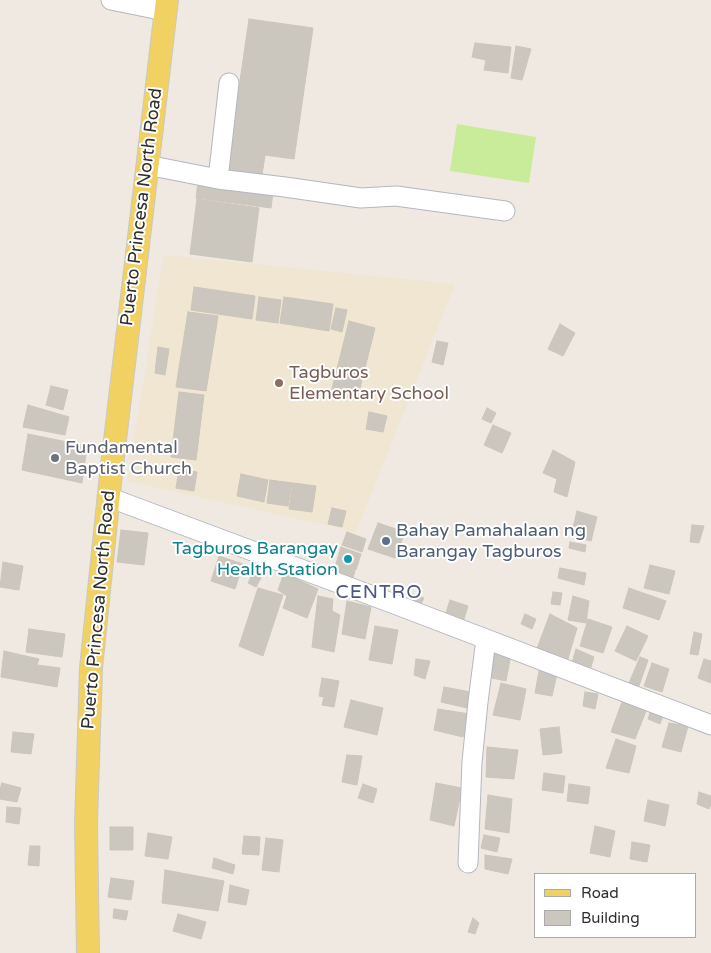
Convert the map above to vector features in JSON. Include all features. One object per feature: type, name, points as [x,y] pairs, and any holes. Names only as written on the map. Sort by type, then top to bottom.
[{"type":"main road","name":"Puerto Princesa North Road","points":[[88,953],[86,824],[91,668],[108,497],[166,6]]},
{"type":"street","points":[[111,0],[166,6]]},
{"type":"street","points":[[218,179],[229,83]]},
{"type":"street","points":[[147,165],[218,179],[361,198],[396,196],[505,211]]},
{"type":"street","points":[[108,497],[711,725]]},
{"type":"street","points":[[468,863],[472,762],[486,640]]},
{"type":"shaded area","name":"Tagburos Elementary School","points":[[164,255],[455,284],[356,532],[127,481]]},
{"type":"green space","points":[[457,124],[536,137],[529,183],[450,171]]},
{"type":"building","points":[[249,19],[313,28],[294,159],[265,155],[261,182],[226,177]]},
{"type":"building","points":[[475,43],[511,47],[508,73],[484,70],[486,60],[472,57]]},
{"type":"building","points":[[516,46],[531,49],[522,80],[511,78]]},
{"type":"building","points":[[198,183],[273,192],[271,208],[196,198]]},
{"type":"building","points":[[197,199],[259,208],[252,262],[190,254]]},
{"type":"building","points":[[194,287],[255,296],[252,319],[191,310]]},
{"type":"building","points":[[259,297],[281,300],[278,323],[256,320]]},
{"type":"building","points":[[284,297],[333,304],[329,331],[280,323]]},
{"type":"building","points":[[336,308],[347,310],[342,332],[331,329]]},
{"type":"building","points":[[188,312],[218,316],[206,391],[176,387]]},
{"type":"building","points":[[349,321],[375,328],[357,400],[331,393]]},
{"type":"building","points":[[560,324],[575,333],[563,356],[548,349]]},
{"type":"building","points":[[437,341],[448,343],[443,365],[432,362]]},
{"type":"building","points":[[158,347],[169,349],[165,375],[155,373]]},
{"type":"building","points":[[51,386],[68,390],[63,410],[46,405]]},
{"type":"building","points":[[179,392],[204,395],[196,460],[171,457]]},
{"type":"building","points":[[28,405],[69,417],[65,435],[23,427]]},
{"type":"building","points":[[487,408],[496,413],[491,423],[482,419]]},
{"type":"building","points":[[369,412],[387,416],[383,432],[366,429]]},
{"type":"building","points":[[493,425],[511,433],[502,453],[484,445]]},
{"type":"building","name":"Fundamental Baptist Church","points":[[28,434],[87,446],[82,483],[22,470]]},
{"type":"building","points":[[553,450],[575,462],[567,497],[554,492],[557,479],[543,473]]},
{"type":"building","points":[[179,469],[197,472],[194,491],[176,488]]},
{"type":"building","points":[[241,474],[268,480],[264,502],[237,496]]},
{"type":"building","points":[[270,480],[292,483],[288,506],[267,503]]},
{"type":"building","points":[[293,483],[316,486],[312,512],[289,509]]},
{"type":"building","points":[[332,508],[346,511],[342,527],[328,524]]},
{"type":"building","points":[[577,511],[597,517],[591,541],[571,536]]},
{"type":"building","name":"Bahay Pamahalaan ng Barangay Tagburos","points":[[378,523],[405,532],[395,558],[368,549]]},
{"type":"building","points":[[692,525],[704,526],[699,543],[690,542]]},
{"type":"building","points":[[121,530],[148,533],[144,565],[117,562]]},
{"type":"building","points":[[347,532],[366,539],[362,552],[342,545]]},
{"type":"building","points":[[570,542],[586,545],[585,552],[569,548]]},
{"type":"building","name":"Tagburos Barangay Health Station","points":[[341,547],[361,554],[356,570],[336,564]]},
{"type":"building","points":[[219,556],[243,564],[235,589],[211,581]]},
{"type":"building","points":[[3,562],[23,566],[19,590],[0,587]]},
{"type":"building","points":[[339,565],[355,571],[352,581],[336,575]]},
{"type":"building","points":[[650,565],[675,571],[669,594],[644,588]]},
{"type":"building","points":[[560,568],[586,573],[584,585],[558,578]]},
{"type":"building","points":[[253,573],[261,578],[256,587],[248,583]]},
{"type":"building","points":[[284,573],[318,589],[307,618],[283,608],[287,596],[278,590]]},
{"type":"building","points":[[258,588],[283,595],[263,656],[239,646]]},
{"type":"building","points":[[629,588],[666,601],[659,620],[623,608]]},
{"type":"building","points":[[553,592],[562,593],[560,605],[551,604]]},
{"type":"building","points":[[413,594],[424,598],[420,606],[410,602]]},
{"type":"building","points":[[318,596],[333,599],[332,611],[340,615],[334,652],[312,647]]},
{"type":"building","points":[[573,596],[589,601],[586,623],[568,620]]},
{"type":"building","points":[[450,600],[468,606],[463,622],[445,616]]},
{"type":"building","points":[[347,601],[371,607],[365,639],[342,634]]},
{"type":"building","points":[[525,614],[536,619],[532,629],[521,624]]},
{"type":"building","points":[[550,614],[577,628],[567,662],[536,651]]},
{"type":"building","points":[[588,619],[612,627],[603,653],[580,646]]},
{"type":"building","points":[[375,626],[398,630],[392,664],[369,660]]},
{"type":"building","points":[[627,626],[648,636],[636,661],[615,651]]},
{"type":"building","points":[[29,629],[65,634],[62,657],[26,652]]},
{"type":"building","points":[[694,632],[702,634],[698,655],[690,654]]},
{"type":"building","points":[[576,649],[594,657],[590,670],[572,663]]},
{"type":"building","points":[[492,650],[511,654],[506,681],[487,677]]},
{"type":"building","points":[[4,651],[39,659],[37,665],[60,668],[57,687],[1,677]]},
{"type":"building","points":[[640,657],[648,660],[639,686],[629,683]]},
{"type":"building","points":[[416,659],[430,661],[425,679],[414,675]]},
{"type":"building","points":[[704,659],[711,661],[711,683],[698,678]]},
{"type":"building","points":[[652,663],[669,669],[662,692],[644,686]]},
{"type":"building","points":[[539,671],[557,674],[552,696],[535,693]]},
{"type":"building","points":[[322,678],[339,681],[334,707],[322,705],[324,697],[319,696]]},
{"type":"building","points":[[501,683],[526,689],[520,720],[493,715]]},
{"type":"building","points":[[444,687],[471,692],[467,708],[441,702]]},
{"type":"building","points":[[585,692],[598,694],[595,709],[583,706]]},
{"type":"building","points":[[351,700],[383,708],[377,735],[344,727]]},
{"type":"building","points":[[622,702],[648,706],[635,739],[611,732]]},
{"type":"building","points":[[438,709],[470,714],[463,737],[434,730]]},
{"type":"building","points":[[651,710],[664,713],[660,724],[648,719]]},
{"type":"building","points":[[669,723],[688,726],[681,752],[662,747]]},
{"type":"building","points":[[559,727],[562,753],[543,755],[540,729]]},
{"type":"building","points":[[13,732],[34,734],[31,754],[11,752]]},
{"type":"building","points":[[616,739],[636,746],[629,773],[606,768]]},
{"type":"building","points":[[487,747],[518,750],[514,779],[486,777]]},
{"type":"building","points":[[347,755],[362,756],[357,785],[342,782]]},
{"type":"building","points":[[544,773],[565,776],[563,793],[542,790]]},
{"type":"building","points":[[2,783],[21,788],[17,802],[0,799]]},
{"type":"building","points":[[436,783],[462,788],[454,826],[430,820]]},
{"type":"building","points":[[363,784],[377,789],[373,803],[358,798]]},
{"type":"building","points":[[569,784],[590,787],[588,804],[567,801]]},
{"type":"building","points":[[699,792],[711,796],[709,809],[697,804]]},
{"type":"building","points":[[488,795],[512,799],[509,833],[485,829]]},
{"type":"building","points":[[648,800],[669,805],[665,826],[644,821]]},
{"type":"building","points":[[7,807],[21,808],[19,824],[6,822]]},
{"type":"building","points":[[595,826],[615,831],[610,857],[590,853]]},
{"type":"building","points":[[110,827],[133,827],[133,850],[110,850]]},
{"type":"building","points":[[148,833],[172,837],[168,859],[145,856]]},
{"type":"building","points":[[484,835],[500,838],[497,852],[481,848]]},
{"type":"building","points":[[244,836],[260,837],[259,855],[242,854]]},
{"type":"building","points":[[266,838],[283,840],[279,872],[262,870]]},
{"type":"building","points":[[632,842],[650,845],[647,862],[630,859]]},
{"type":"building","points":[[30,846],[40,846],[39,866],[28,865]]},
{"type":"building","points":[[485,855],[512,859],[508,874],[485,869]]},
{"type":"building","points":[[214,858],[235,865],[233,874],[212,868]]},
{"type":"building","points":[[165,870],[224,881],[218,911],[162,903]]},
{"type":"building","points":[[111,878],[134,881],[131,900],[108,897]]},
{"type":"building","points":[[230,885],[249,890],[246,905],[228,902]]},
{"type":"building","points":[[114,909],[128,911],[126,920],[113,918]]},
{"type":"building","points":[[178,914],[206,922],[201,939],[173,931]]},
{"type":"building","points":[[473,918],[479,923],[475,934],[468,932]]},
{"type":"place","name":"Tagburos Elementary School","points":[[279,383]]},
{"type":"place","name":"Fundamental Baptist Church","points":[[55,458]]},
{"type":"place","name":"Bahay Pamahalaan ng Barangay Tagburos","points":[[386,541]]},
{"type":"place","name":"Tagburos Barangay Health Station","points":[[348,559]]},
{"type":"district","name":"CENTRO","points":[[379,593]]}]
